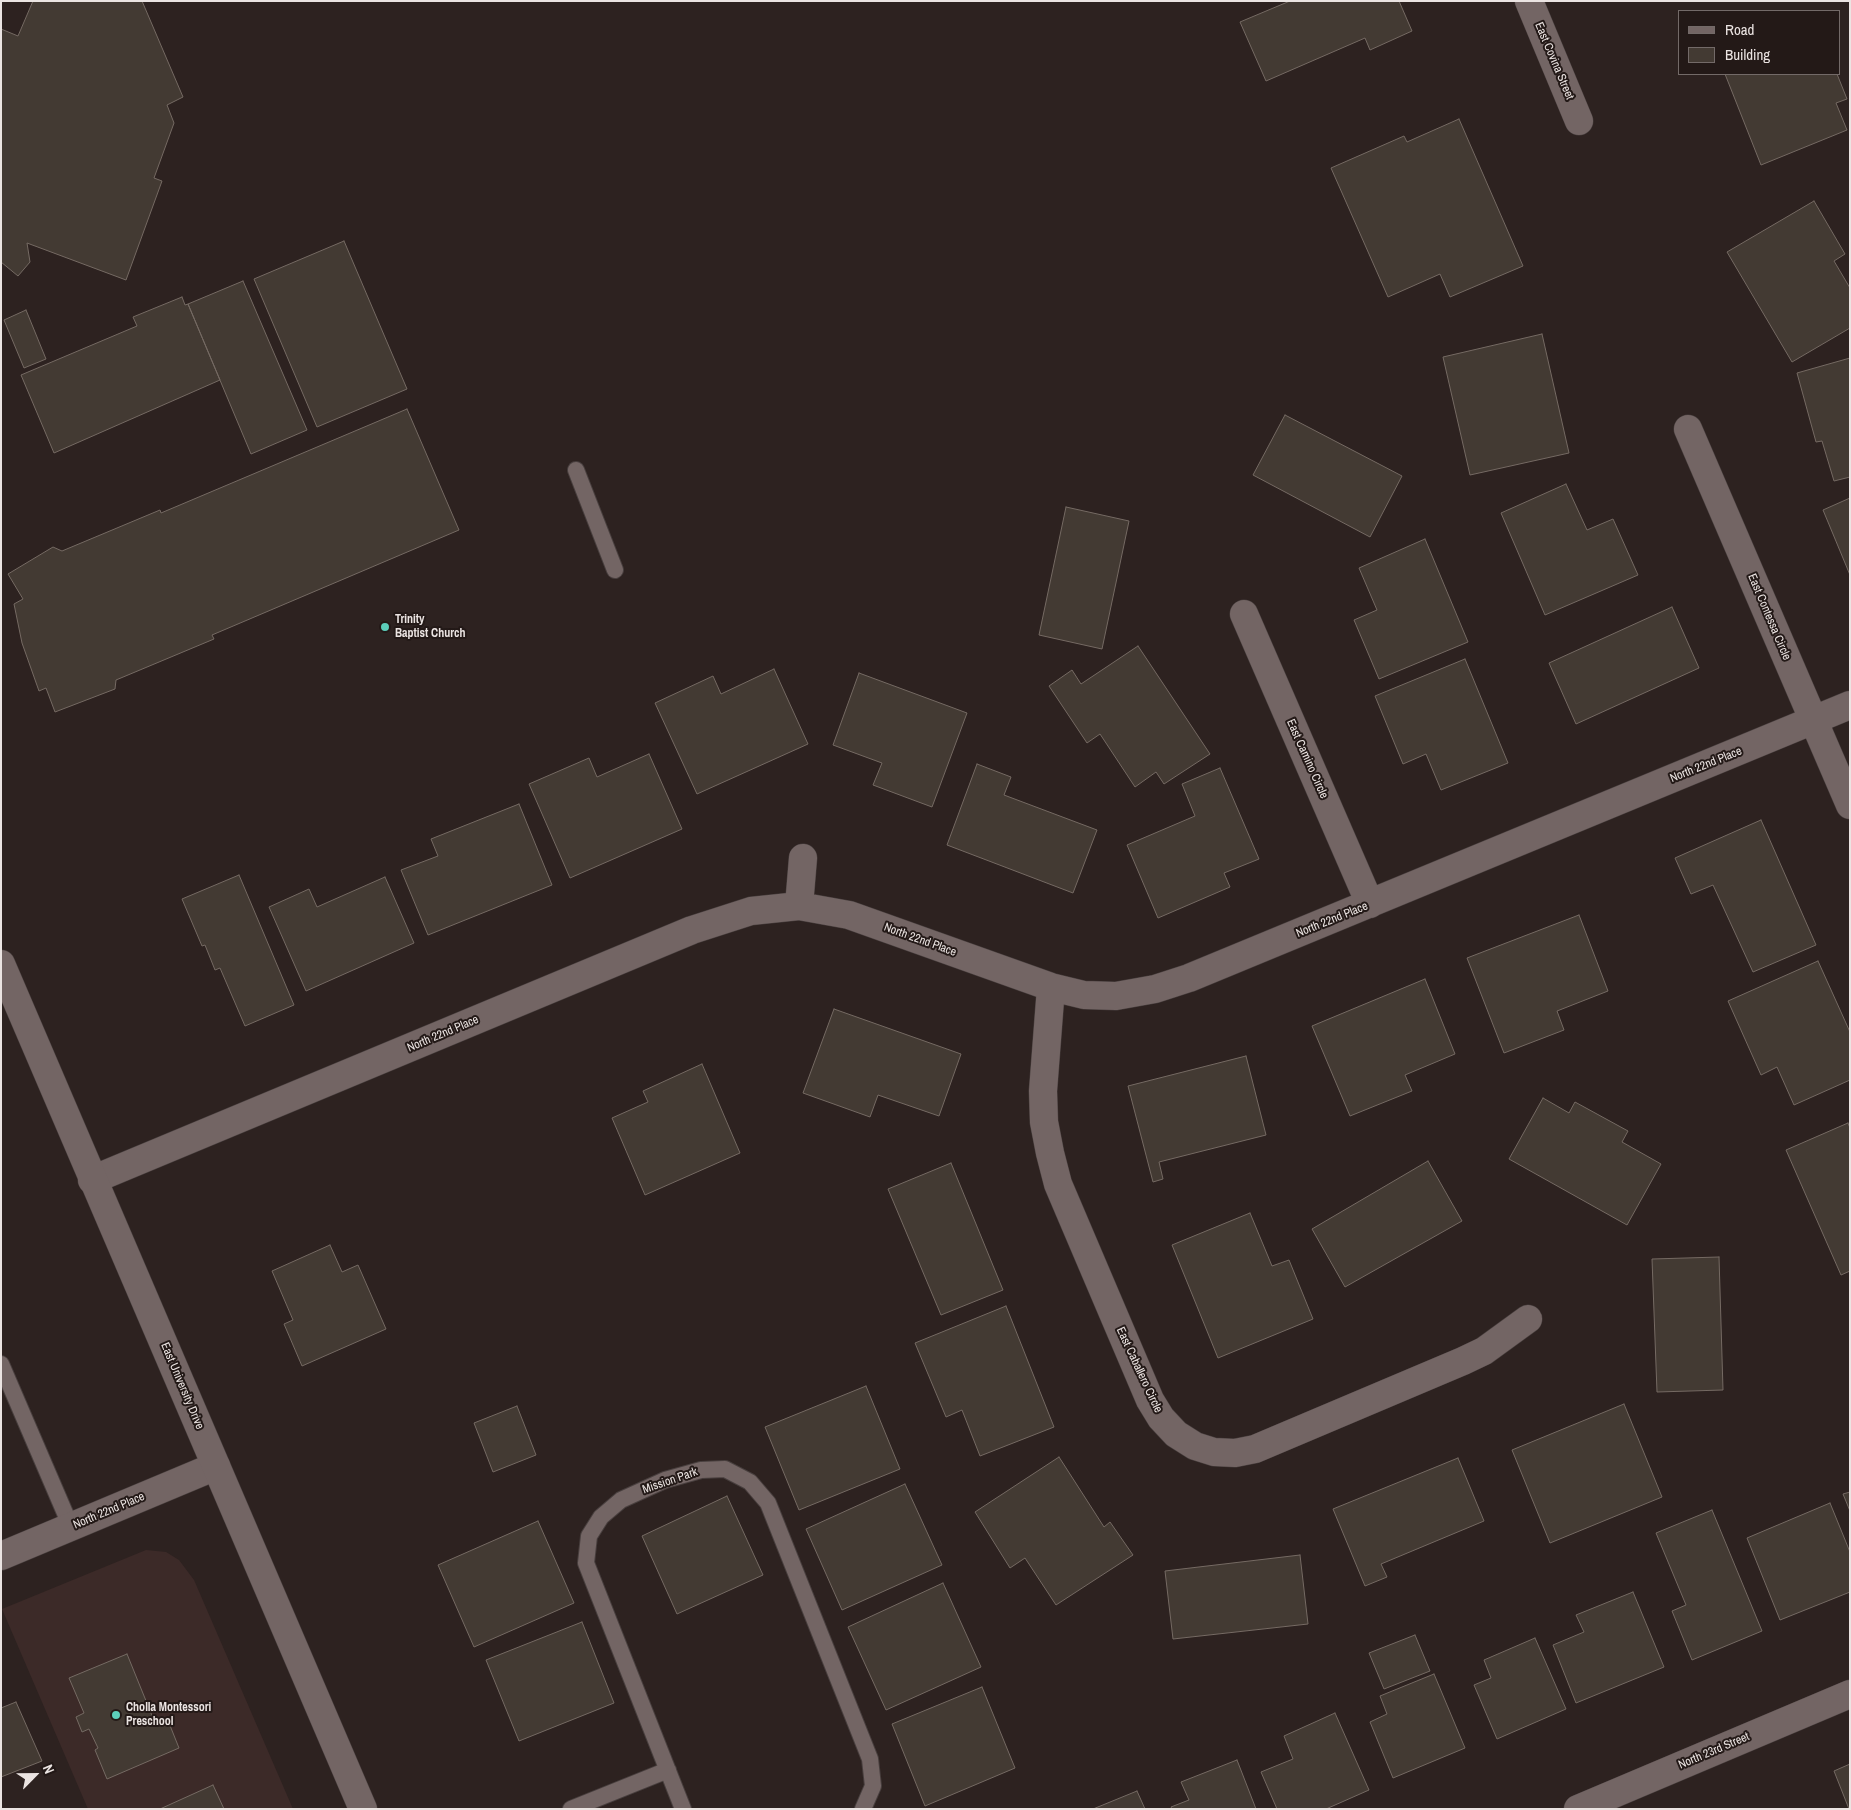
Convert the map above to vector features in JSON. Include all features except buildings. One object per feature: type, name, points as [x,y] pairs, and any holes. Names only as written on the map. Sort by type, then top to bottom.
[{"type":"street","name":"East Covina Street","points":[[1529,1],[1580,121]]},
{"type":"street","name":"East Contessa Circle","points":[[1688,429],[1850,805]]},
{"type":"street","name":"East Camino Circle","points":[[1244,614],[1370,904]]},
{"type":"street","name":"North 22nd Place","points":[[92,1180],[692,930],[751,911],[799,906],[857,918],[1050,987],[1084,995],[1116,996],[1154,989],[1189,978],[1850,705]]},
{"type":"street","points":[[799,906],[803,858]]},
{"type":"street","name":"East University Drive","points":[[1,964],[363,1809]]},
{"type":"street","name":"East Caballero Circle","points":[[1050,987],[1042,1091],[1044,1122],[1058,1184],[1150,1400],[1161,1418],[1176,1434],[1195,1446],[1214,1452],[1235,1453],[1255,1449],[1463,1361],[1484,1351],[1528,1319]]},
{"type":"street","name":"North 22nd Place","points":[[1,1556],[216,1466]]},
{"type":"street","name":"North 23rd Street","points":[[1578,1809],[1850,1694]]},
{"type":"lane","points":[[576,470],[615,570]]},
{"type":"lane","points":[[1,1364],[71,1527]]},
{"type":"lane","name":"Mission Park","points":[[683,1809],[586,1563],[589,1536],[601,1517],[621,1500],[665,1480],[701,1470],[725,1469],[750,1482],[768,1503],[870,1759],[873,1786],[863,1809]]},
{"type":"lane","points":[[571,1809],[668,1770]]},
{"type":"shaded area","points":[[146,1550],[166,1552],[179,1560],[194,1580],[293,1809],[88,1809],[2,1609]]},
{"type":"place","name":"Trinity Baptist Church","points":[[385,627]]},
{"type":"place","name":"Cholla Montessori Preschool","points":[[116,1715]]}]
